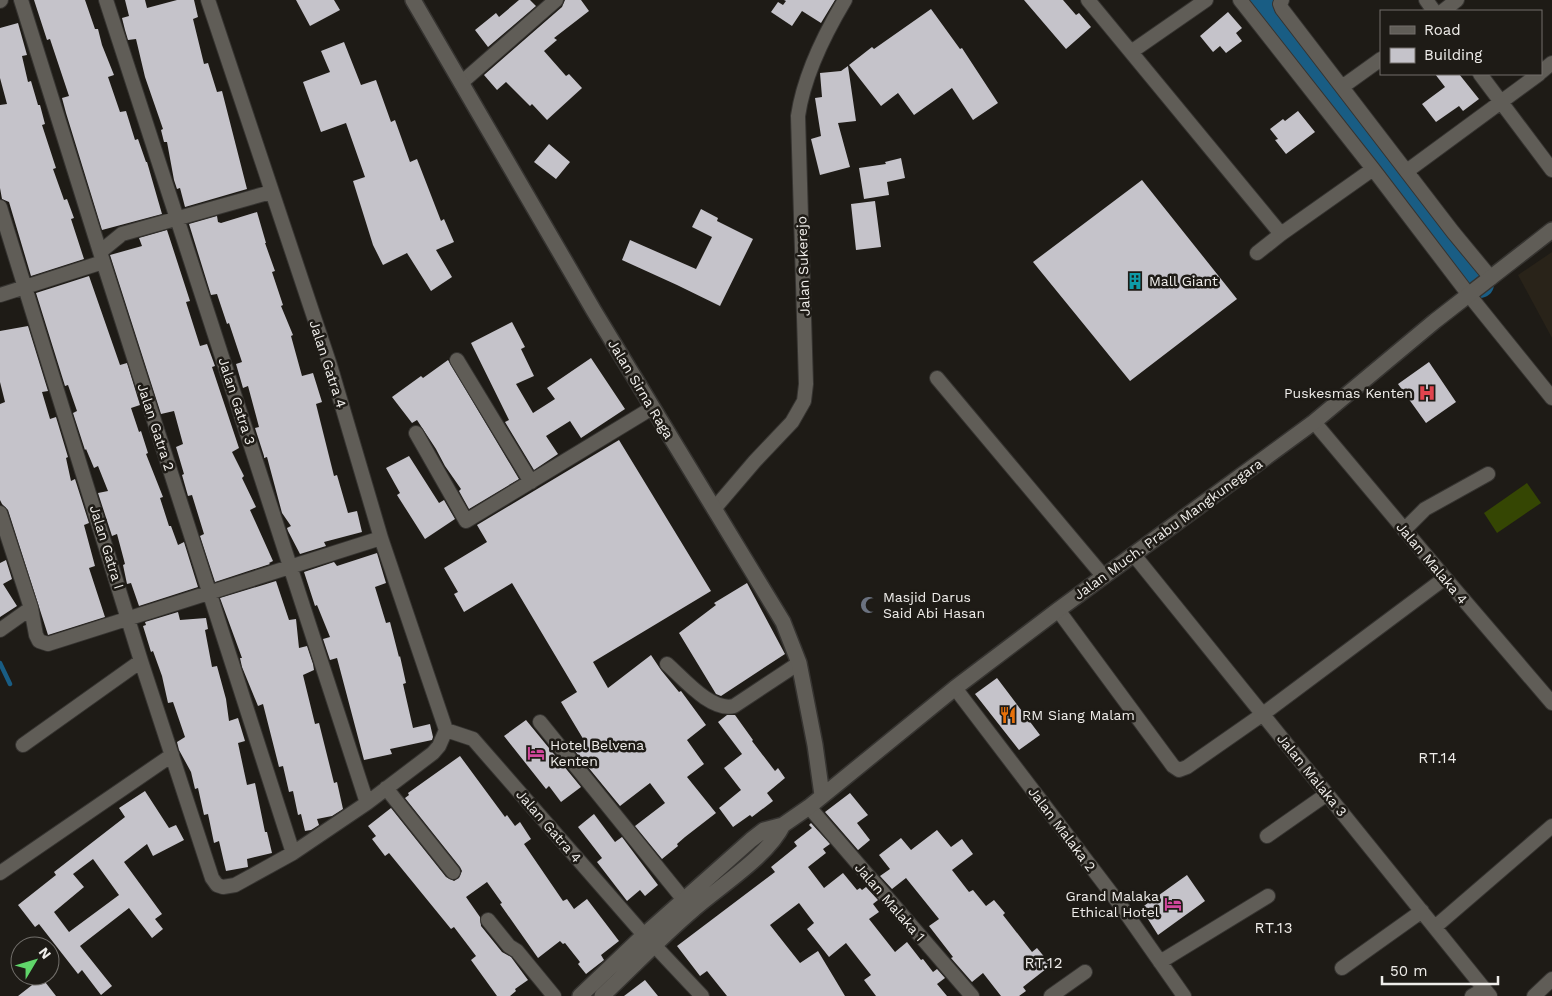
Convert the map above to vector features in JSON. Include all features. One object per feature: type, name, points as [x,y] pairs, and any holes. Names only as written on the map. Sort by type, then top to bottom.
[{"type":"main road","name":"Jalan Sirna Raga","points":[[413,0],[524,194],[652,408],[784,622],[799,663],[815,745],[822,795]]},
{"type":"main road","name":"Jalan Much. Prabu Mangkunegara","points":[[602,996],[684,900],[764,830],[783,826],[809,807],[955,688],[1314,422],[1490,278],[1552,230]]},
{"type":"main road","name":"Jalan Much. Prabu Mangkunegara","points":[[580,996],[649,940],[694,908],[777,838],[783,826]]},
{"type":"street","name":"Jalan Gatra 2","points":[[21,0],[101,257],[293,853]]},
{"type":"street","name":"Jalan Gatra 3","points":[[106,0],[291,566],[366,804]]},
{"type":"street","name":"Jalan Gatra 4","points":[[208,0],[330,365],[381,538],[444,734],[472,739],[649,940],[702,996]]},
{"type":"street","points":[[461,83],[556,0]]},
{"type":"street","name":"Jalan Sukerejo","points":[[714,508],[792,422],[800,412],[804,401],[806,384],[798,116],[801,94],[821,43],[845,0]]},
{"type":"street","points":[[1088,0],[1281,234]]},
{"type":"street","points":[[1131,52],[1206,0]]},
{"type":"street","points":[[1240,0],[1469,295],[1552,398]]},
{"type":"street","points":[[1282,0],[1280,4],[1282,9],[1490,278]]},
{"type":"street","points":[[1444,10],[1457,0]]},
{"type":"street","points":[[1342,88],[1380,59]]},
{"type":"street","points":[[1542,71],[1552,63]]},
{"type":"street","points":[[1481,75],[1552,170]]},
{"type":"street","points":[[1407,171],[1537,75]]},
{"type":"street","points":[[1257,253],[1373,169]]},
{"type":"street","points":[[0,295],[101,257],[122,234],[178,220],[271,192]]},
{"type":"street","name":"Jalan Gatra I","points":[[0,207],[141,661],[212,878],[217,885],[223,887],[235,885],[293,853]]},
{"type":"street","points":[[457,360],[531,482]]},
{"type":"street","points":[[937,378],[1104,577]]},
{"type":"street","points":[[416,432],[466,521],[652,408]]},
{"type":"street","name":"Jalan Malaka 4","points":[[1314,422],[1552,703]]},
{"type":"street","points":[[1404,530],[1425,509],[1488,474]]},
{"type":"street","points":[[0,513],[30,608],[36,635],[44,644],[381,538]]},
{"type":"street","name":"Jalan Malaka 3","points":[[1134,555],[1435,927],[1482,994]]},
{"type":"street","points":[[1058,610],[1173,766],[1179,770],[1187,767],[1263,714],[1445,578]]},
{"type":"street","points":[[0,630],[30,608]]},
{"type":"street","points":[[23,746],[141,661]]},
{"type":"street","points":[[667,664],[706,699],[726,708],[734,706],[799,663]]},
{"type":"street","name":"Jalan Malaka 2","points":[[955,688],[1121,906],[1184,996]]},
{"type":"street","points":[[540,722],[684,900]]},
{"type":"street","points":[[293,853],[366,804],[433,753],[439,746],[444,734]]},
{"type":"street","points":[[0,873],[172,755]]},
{"type":"street","points":[[386,788],[453,872]]},
{"type":"street","points":[[1267,836],[1327,794]]},
{"type":"street","name":"Jalan Malaka 1","points":[[809,807],[972,996]]},
{"type":"street","points":[[1435,927],[1552,826]]},
{"type":"street","points":[[1160,962],[1268,896]]},
{"type":"street","points":[[1342,968],[1422,911]]},
{"type":"street","points":[[488,920],[509,946],[517,951],[554,996]]},
{"type":"street","points":[[1051,996],[1085,972]]},
{"type":"street","points":[[1534,996],[1552,979]]},
{"type":"shaded area","points":[[1552,252],[1552,338],[1518,275]]},
{"type":"green space","points":[[1527,483],[1541,503],[1497,533],[1484,513]]},
{"type":"building","points":[[34,0],[85,0],[95,29],[98,29],[114,75],[108,77],[120,112],[126,111],[135,140],[138,139],[147,162],[162,214],[102,230],[62,98],[69,96],[50,39],[47,40]]},
{"type":"building","points":[[125,0],[145,0],[147,8],[177,0],[194,0],[198,17],[193,19],[204,64],[208,63],[217,92],[222,91],[247,189],[185,207],[180,188],[177,189],[174,180],[167,142],[164,142],[161,130],[163,129],[145,77],[136,39],[128,40],[125,30],[122,18],[129,16]]},
{"type":"building","points":[[296,0],[334,0],[340,10],[310,26]]},
{"type":"building","points":[[519,0],[530,0],[536,6],[488,47],[475,30],[496,13],[499,17]]},
{"type":"building","points":[[565,0],[581,0],[589,11],[554,38],[557,40],[544,51],[566,76],[569,74],[582,88],[547,120],[532,104],[530,106],[506,82],[497,90],[484,75],[562,7]]},
{"type":"building","points":[[784,0],[835,0],[821,23],[802,11],[792,26],[771,12],[778,2],[783,5],[786,1]]},
{"type":"building","points":[[1024,0],[1063,0],[1076,15],[1079,13],[1091,27],[1066,49]]},
{"type":"building","points":[[931,9],[960,49],[962,48],[998,103],[973,120],[952,88],[914,115],[898,93],[881,106],[849,65],[872,47],[874,49]]},
{"type":"building","points":[[1228,12],[1242,28],[1236,33],[1242,41],[1226,53],[1220,46],[1213,52],[1200,36]]},
{"type":"building","points":[[18,23],[27,55],[22,56],[28,82],[31,81],[38,105],[40,105],[45,124],[42,125],[56,168],[53,169],[64,200],[67,199],[74,218],[71,219],[84,259],[31,276],[9,202],[2,199],[0,188],[0,105],[7,104],[0,78],[0,28]]},
{"type":"building","points":[[344,42],[361,85],[376,80],[391,122],[395,120],[410,162],[417,159],[441,221],[444,219],[454,242],[436,250],[452,277],[431,291],[407,253],[383,265],[373,245],[353,181],[365,177],[346,123],[321,132],[303,82],[330,72],[321,51]]},
{"type":"building","points":[[848,66],[856,121],[838,123],[850,167],[820,175],[811,139],[821,136],[815,98],[822,97],[820,73],[841,71]]},
{"type":"building","points":[[1436,75],[1460,75],[1479,99],[1463,111],[1459,106],[1436,122],[1422,104],[1445,87]]},
{"type":"building","points":[[1298,111],[1315,132],[1286,154],[1275,140],[1278,139],[1270,129]]},
{"type":"building","points":[[549,144],[570,162],[556,179],[534,162]]},
{"type":"building","points":[[901,158],[905,178],[887,182],[889,195],[864,199],[859,168],[886,164],[885,162]]},
{"type":"building","name":"Mall Giant","points":[[1142,180],[1237,299],[1130,381],[1033,262]]},
{"type":"building","points":[[875,201],[881,247],[856,250],[851,204]]},
{"type":"building","points":[[701,209],[718,218],[717,221],[753,239],[720,306],[622,260],[630,240],[696,269],[712,237],[692,227]]},
{"type":"building","points":[[257,212],[275,271],[272,272],[283,305],[281,306],[293,335],[291,336],[302,376],[313,373],[322,402],[316,404],[334,476],[337,475],[348,513],[357,511],[362,532],[324,542],[326,546],[300,554],[288,531],[287,528],[291,526],[282,513],[267,457],[264,458],[255,428],[259,427],[248,386],[243,388],[236,364],[242,362],[229,323],[227,324],[217,294],[211,295],[189,224],[217,216],[218,222],[221,223]]},
{"type":"building","points":[[167,230],[190,301],[186,302],[200,346],[207,344],[215,366],[212,367],[239,448],[232,452],[256,507],[250,510],[273,561],[270,564],[215,582],[200,536],[204,534],[192,495],[188,496],[182,475],[184,474],[176,447],[183,444],[174,411],[161,414],[110,255],[142,246],[139,238]]},
{"type":"building","points":[[89,276],[120,365],[127,363],[140,405],[131,408],[139,432],[141,431],[148,453],[146,454],[163,497],[160,498],[169,526],[171,526],[178,545],[184,542],[198,587],[139,606],[131,583],[127,584],[123,565],[125,564],[117,534],[112,536],[98,493],[108,491],[98,466],[94,468],[85,450],[73,413],[77,411],[68,385],[65,386],[36,293]]},
{"type":"building","points":[[512,322],[525,347],[521,349],[534,376],[516,384],[533,413],[555,399],[547,388],[591,358],[625,409],[581,438],[570,421],[546,436],[558,454],[534,470],[505,422],[509,420],[471,343]]},
{"type":"building","points":[[28,326],[48,391],[42,392],[50,419],[56,417],[68,457],[66,458],[71,481],[75,479],[89,523],[84,525],[95,566],[89,568],[105,617],[48,635],[8,510],[0,500],[0,404],[5,402],[0,382],[0,331]]},
{"type":"building","points":[[448,360],[519,479],[469,509],[459,491],[461,489],[417,420],[412,423],[392,397],[421,376],[423,378]]},
{"type":"building","name":"Puskesmas Kenten","points":[[1429,362],[1456,402],[1426,423],[1398,384]]},
{"type":"building","points":[[619,440],[711,591],[593,662],[608,688],[651,655],[706,725],[687,740],[704,764],[687,777],[716,813],[685,837],[677,844],[678,846],[662,859],[635,826],[665,803],[650,783],[620,806],[574,750],[585,742],[561,702],[577,692],[512,583],[464,612],[454,594],[458,592],[444,568],[487,542],[477,525]]},
{"type":"building","points":[[409,456],[439,503],[444,500],[455,519],[425,539],[397,495],[400,493],[386,468]]},
{"type":"building","points":[[377,553],[386,583],[375,587],[386,623],[390,622],[400,656],[406,683],[403,684],[413,728],[430,724],[433,737],[432,740],[390,749],[392,754],[364,760],[337,658],[330,660],[323,639],[330,637],[317,605],[315,606],[304,572],[334,562],[337,566]]},
{"type":"building","points":[[6,560],[12,579],[3,584],[17,606],[0,617],[0,563]]},
{"type":"building","points":[[276,581],[289,620],[296,619],[299,648],[307,646],[313,664],[314,670],[303,675],[315,724],[319,723],[334,783],[337,782],[343,809],[332,816],[317,819],[319,825],[305,831],[301,814],[298,815],[293,791],[289,792],[283,766],[279,767],[263,704],[258,706],[242,667],[240,658],[242,658],[220,598]]},
{"type":"building","points":[[747,583],[785,654],[721,696],[716,694],[679,633],[716,605],[714,603]]},
{"type":"building","points":[[178,612],[180,620],[206,618],[208,629],[205,630],[212,667],[217,666],[226,699],[229,721],[238,718],[245,741],[238,743],[247,785],[255,783],[265,832],[267,832],[272,853],[247,859],[248,867],[226,871],[219,841],[214,843],[208,814],[204,815],[198,788],[195,789],[191,772],[179,750],[177,742],[185,737],[173,702],[168,703],[162,676],[153,651],[151,652],[143,626],[146,625],[145,622]]},
{"type":"building","name":"RM Siang Malam","points":[[997,678],[1040,735],[1019,750],[975,694]]},
{"type":"building","points":[[727,715],[735,715],[775,771],[778,768],[785,778],[767,793],[773,801],[752,817],[750,815],[733,827],[719,808],[741,790],[724,768],[742,754],[718,722]]},
{"type":"building","name":"Hotel Belvena Kenten","points":[[526,720],[581,787],[561,802],[549,786],[546,789],[504,736]]},
{"type":"building","points":[[460,756],[505,817],[507,815],[515,826],[520,822],[531,839],[524,844],[563,901],[567,899],[574,909],[587,899],[619,941],[601,955],[604,960],[586,974],[578,964],[580,962],[565,943],[563,944],[560,941],[538,958],[487,882],[466,897],[480,917],[481,926],[502,952],[511,957],[528,980],[515,989],[516,991],[510,996],[497,996],[471,960],[476,956],[454,927],[451,929],[389,853],[385,856],[372,839],[376,836],[368,826],[391,808],[446,877],[454,881],[459,878],[462,871],[460,867],[405,798],[409,795],[408,793]]},
{"type":"building","points":[[145,791],[169,828],[176,825],[184,840],[153,856],[147,844],[124,862],[162,914],[155,919],[163,929],[152,938],[129,908],[80,946],[112,986],[101,995],[82,970],[78,974],[60,951],[60,936],[48,936],[39,924],[35,927],[18,905],[56,875],[54,872],[125,817],[119,808]],"holes":[[[93,859],[119,895],[69,932],[54,912],[84,887],[73,874]]]},
{"type":"building","points":[[850,793],[868,815],[857,823],[870,840],[858,850],[825,812]]},
{"type":"building","points":[[594,814],[615,842],[622,837],[658,885],[645,896],[640,890],[627,901],[597,862],[602,858],[578,827]]},
{"type":"building","points":[[811,823],[830,844],[823,849],[826,853],[808,867],[824,888],[843,873],[857,890],[860,888],[862,890],[866,887],[878,900],[873,904],[879,912],[869,919],[895,952],[907,942],[933,972],[937,969],[945,978],[937,984],[947,996],[876,996],[864,980],[871,975],[846,943],[829,957],[807,929],[814,923],[799,903],[770,925],[800,963],[818,951],[845,996],[727,996],[707,971],[700,976],[677,946],[775,872],[771,867],[797,846],[794,842],[812,828],[809,825]]},
{"type":"building","points":[[937,830],[951,847],[962,839],[973,854],[952,870],[969,892],[973,890],[986,906],[994,900],[1005,913],[1003,915],[1032,952],[1037,948],[1051,965],[1023,987],[1026,991],[1019,996],[1001,996],[983,973],[972,982],[951,958],[953,957],[929,926],[939,919],[906,878],[892,889],[880,876],[890,869],[879,855],[901,838],[911,850]]},
{"type":"building","name":"Grand Malaka Ethical Hotel","points":[[1187,875],[1205,901],[1158,935],[1141,908]]},
{"type":"building","points":[[645,980],[658,996],[624,996]]},
{"type":"building","points":[[31,986],[48,986],[56,996],[18,996]]},
{"type":"waterway","points":[[1256,0],[1458,259],[1480,284]]},
{"type":"waterway","points":[[0,663],[10,684]]},
{"type":"place","name":"Mall Giant","points":[[1135,281]]},
{"type":"place","name":"Puskesmas Kenten","points":[[1427,393]]},
{"type":"place","name":"Masjid Darus Said Abi Hasan","points":[[869,605]]},
{"type":"place","name":"RM Siang Malam","points":[[1008,715]]},
{"type":"place","name":"Hotel Belvena Kenten","points":[[536,753]]},
{"type":"place","name":"Grand Malaka Ethical Hotel","points":[[1173,904]]},
{"type":"district","name":"RT.14","points":[[1438,758]]},
{"type":"district","name":"RT.13","points":[[1274,928]]},
{"type":"district","name":"RT.12","points":[[1044,963]]}]
